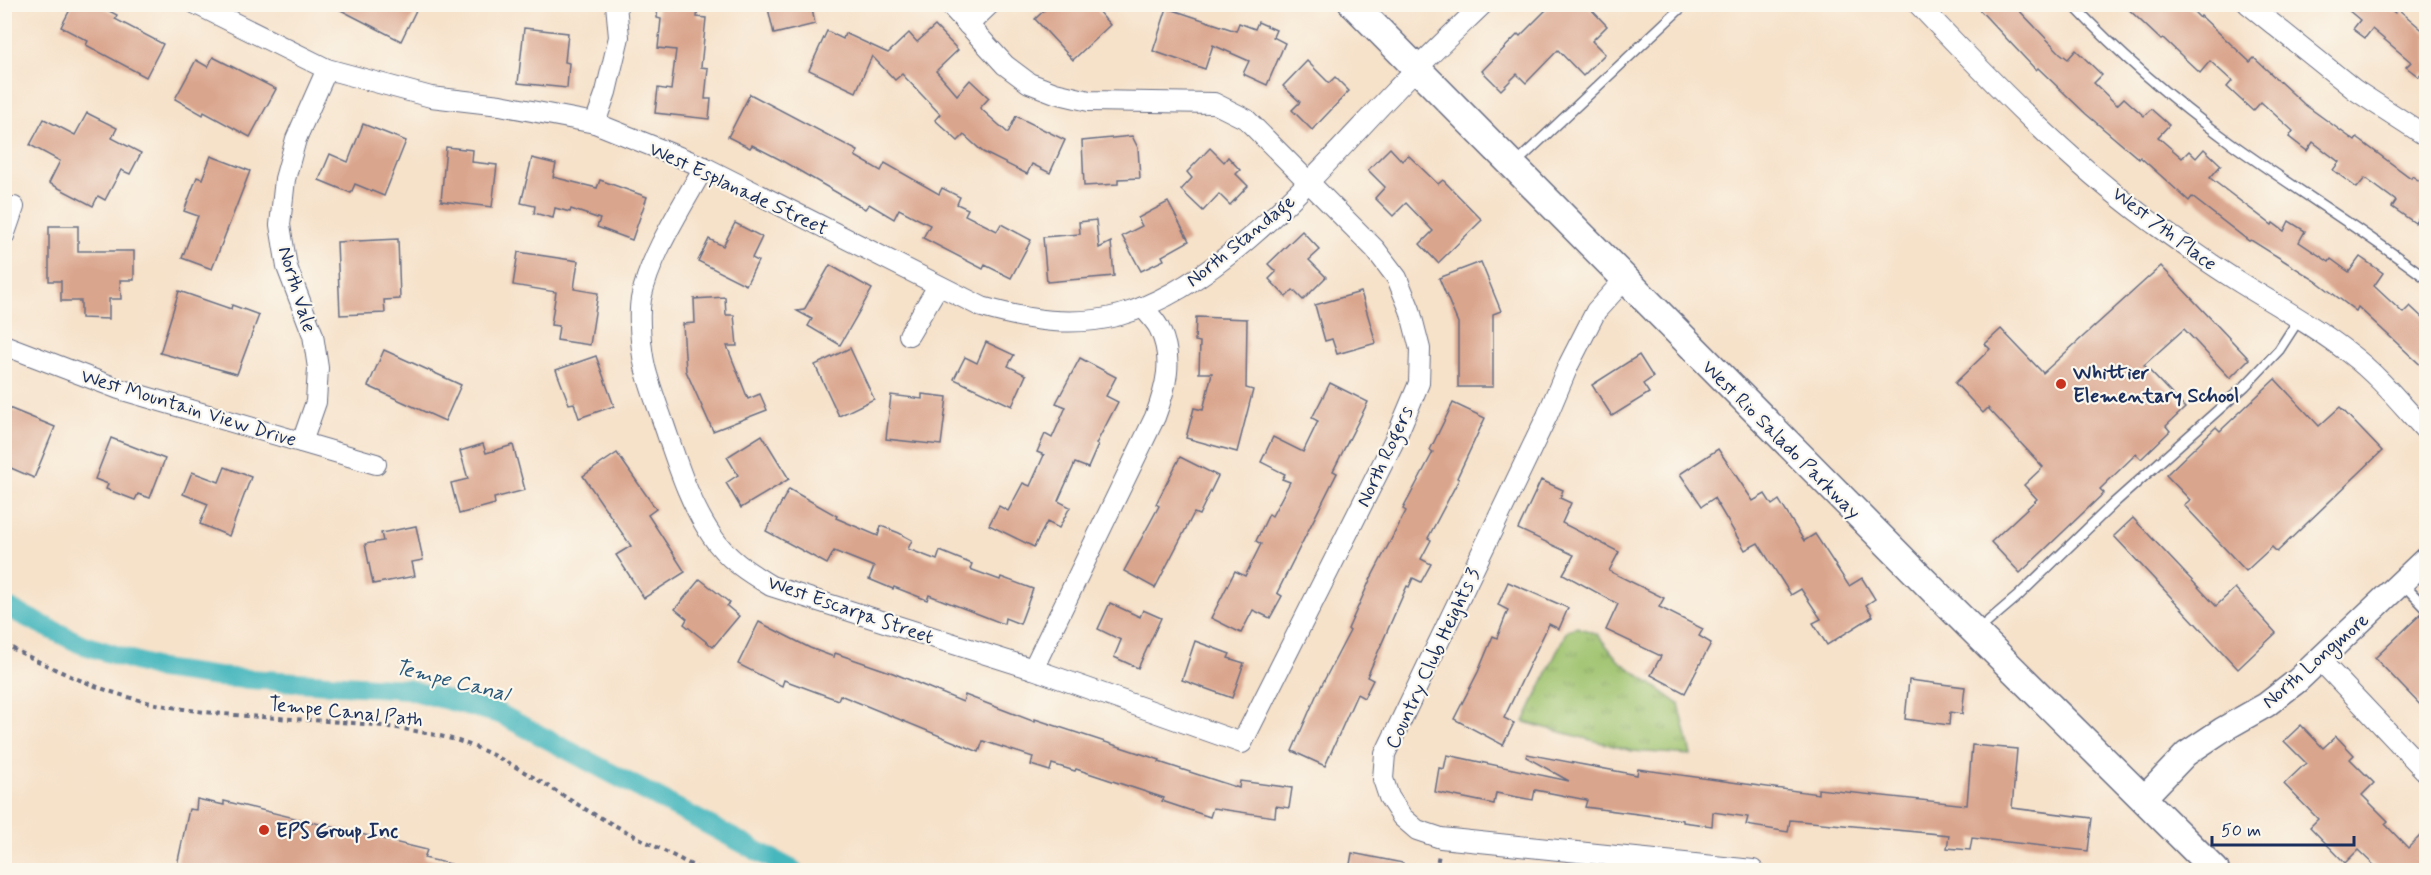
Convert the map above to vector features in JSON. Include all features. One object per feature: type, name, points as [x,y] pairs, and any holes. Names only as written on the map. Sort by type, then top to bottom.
[{"type":"main road","name":"West Rio Salado Parkway","points":[[1353,4],[2211,869]]},
{"type":"street","name":"West Esplanade Street","points":[[196,4],[327,69],[431,96],[500,105],[595,123],[704,167],[982,307],[1022,318],[1056,323],[1118,315],[1143,307]]},
{"type":"street","points":[[595,123],[606,92],[619,38],[616,4]]},
{"type":"street","name":"North Rogers","points":[[949,4],[1005,65],[1029,83],[1055,93],[1089,101],[1214,103],[1246,119],[1375,249],[1397,278],[1410,310],[1420,349],[1419,383],[1392,443],[1242,743]]},
{"type":"street","points":[[968,25],[990,4]]},
{"type":"street","name":"North Standage","points":[[1143,307],[1181,289],[1247,239],[1310,181],[1417,68],[1483,4]]},
{"type":"street","name":"West 7th Place","points":[[1918,4],[1997,87],[2072,156],[2132,206],[2233,278],[2350,354],[2378,378],[2427,431]]},
{"type":"street","points":[[2248,4],[2355,90],[2427,136]]},
{"type":"street","name":"North Vale","points":[[302,442],[316,402],[318,369],[313,335],[287,267],[280,225],[285,179],[296,139],[327,69]]},
{"type":"street","name":"West Escarpa Street","points":[[704,167],[652,265],[641,299],[641,338],[645,367],[679,468],[695,507],[713,537],[737,565],[771,586],[1033,669],[1242,743]]},
{"type":"street","points":[[4,236],[14,207]]},
{"type":"street","name":"Country Club Heights 3","points":[[1624,279],[1596,311],[1569,364],[1547,416],[1385,754],[1383,779],[1389,797],[1402,816],[1417,830],[1441,838],[1753,870]]},
{"type":"street","points":[[909,334],[938,286]]},
{"type":"street","points":[[1033,669],[1155,417],[1167,387],[1168,356],[1163,338],[1160,329],[1143,307]]},
{"type":"street","name":"West Mountain View Drive","points":[[4,345],[119,389],[376,464]]},
{"type":"street","name":"North Longmore","points":[[2143,799],[2186,754],[2266,705],[2320,660],[2427,559]]},
{"type":"street","points":[[2320,660],[2427,772]]},
{"type":"lane","points":[[1513,166],[1686,4]]},
{"type":"lane","points":[[2072,4],[2147,76],[2230,142],[2427,278]]},
{"type":"lane","points":[[1975,633],[2018,596],[2114,503],[2245,386],[2279,350],[2299,319]]},
{"type":"lane","points":[[2402,582],[2427,608]]},
{"type":"path","name":"Tempe Canal Path","points":[[4,644],[46,666],[106,690],[155,704],[224,714],[396,727],[447,738],[491,755],[592,813],[701,870]]},
{"type":"green space","points":[[1577,627],[1597,634],[1618,660],[1679,704],[1691,755],[1632,751],[1524,722],[1567,630]]},
{"type":"building","points":[[73,4],[96,4],[117,15],[115,19],[163,44],[146,77],[86,45],[88,41],[61,27]]},
{"type":"building","points":[[329,4],[419,4],[401,41]]},
{"type":"building","points":[[658,4],[698,4],[697,17],[706,18],[701,67],[708,68],[705,99],[711,99],[709,119],[655,113],[658,88],[671,90],[676,50],[658,48],[661,19],[657,18]]},
{"type":"building","points":[[767,4],[811,4],[815,24],[774,34]]},
{"type":"building","points":[[1051,4],[1092,4],[1110,25],[1073,60],[1035,19]]},
{"type":"building","points":[[1552,4],[1586,4],[1607,26],[1592,41],[1605,54],[1583,76],[1558,50],[1526,83],[1517,74],[1501,90],[1482,71],[1518,34],[1520,36]]},
{"type":"building","points":[[1974,4],[2013,4],[2060,53],[2068,59],[2076,50],[2102,75],[2094,83],[2117,105],[2124,98],[2144,116],[2151,109],[2169,125],[2158,137],[2182,158],[2189,151],[2196,158],[2204,149],[2221,165],[2210,178],[2272,225],[2273,223],[2284,231],[2289,221],[2305,231],[2299,242],[2329,262],[2331,259],[2349,272],[2360,257],[2383,273],[2374,286],[2403,313],[2410,306],[2427,322],[2427,371],[2358,307],[2356,311],[2316,281],[2251,240],[2249,241],[2192,197],[2189,201],[2140,157],[2139,159],[2086,114],[2038,68],[2036,70]]},
{"type":"building","points":[[2123,4],[2186,4],[2250,62],[2254,58],[2304,104],[2355,141],[2357,138],[2411,178],[2412,176],[2427,186],[2427,218],[2421,214],[2415,223],[2392,207],[2396,201],[2365,178],[2357,188],[2333,170],[2339,162],[2313,142],[2307,151],[2289,137],[2293,131],[2261,102],[2253,111],[2227,87],[2232,81],[2210,61],[2200,73]]},
{"type":"building","points":[[2341,4],[2384,4],[2395,13],[2398,9],[2427,34],[2427,75],[2423,72],[2419,77],[2406,67],[2411,62],[2372,29],[2365,38],[2353,29],[2360,20]]},
{"type":"building","points":[[1167,8],[1236,31],[1239,23],[1255,29],[1258,22],[1276,30],[1273,37],[1285,43],[1267,85],[1243,74],[1249,61],[1213,45],[1205,69],[1153,51]]},
{"type":"building","points":[[935,26],[958,50],[936,71],[957,95],[970,80],[989,98],[980,108],[1008,133],[1016,116],[1065,140],[1050,173],[1032,164],[1027,174],[983,152],[964,135],[958,141],[935,120],[940,114],[902,74],[895,80],[872,56],[856,92],[809,70],[827,31],[843,39],[845,33],[888,53],[909,33],[917,42]]},
{"type":"building","points":[[524,28],[568,33],[565,62],[569,63],[567,88],[518,83]]},
{"type":"building","points":[[213,57],[276,89],[250,137],[175,99],[196,60],[208,67]]},
{"type":"building","points":[[1307,61],[1329,83],[1335,77],[1349,91],[1312,130],[1292,110],[1300,102],[1283,86]]},
{"type":"building","points":[[750,94],[858,151],[855,156],[881,171],[885,163],[939,194],[942,188],[960,197],[957,204],[968,209],[965,215],[997,231],[1001,224],[1031,240],[1011,278],[985,265],[983,269],[923,238],[930,225],[899,209],[894,219],[869,204],[865,209],[779,159],[752,145],[750,148],[728,137]]},
{"type":"building","points":[[87,113],[117,128],[112,138],[141,153],[130,174],[121,170],[105,200],[98,196],[93,206],[49,183],[60,161],[30,145],[44,119],[75,135]]},
{"type":"building","points":[[363,124],[406,141],[384,196],[355,184],[351,193],[319,180],[330,154],[348,162]]},
{"type":"building","points":[[1132,136],[1138,148],[1140,178],[1118,179],[1118,184],[1084,186],[1082,141]]},
{"type":"building","points":[[446,147],[473,150],[472,162],[497,165],[492,207],[441,201]]},
{"type":"building","points":[[1210,148],[1224,162],[1228,157],[1240,170],[1236,174],[1248,186],[1230,205],[1219,194],[1203,211],[1181,190],[1192,178],[1187,172]]},
{"type":"building","points":[[1390,148],[1402,161],[1408,155],[1438,184],[1443,180],[1482,220],[1438,263],[1420,244],[1433,231],[1406,203],[1393,216],[1375,198],[1385,187],[1368,170]]},
{"type":"building","points":[[211,156],[250,171],[212,269],[182,258],[198,216],[184,211],[197,177],[202,179]]},
{"type":"building","points":[[532,158],[556,164],[553,177],[597,188],[600,180],[647,197],[632,240],[597,227],[600,219],[571,209],[570,212],[555,208],[553,218],[534,213],[535,206],[521,203]]},
{"type":"building","points":[[1168,202],[1189,241],[1162,256],[1164,260],[1141,271],[1122,236],[1142,226],[1138,218]]},
{"type":"building","points":[[1096,220],[1099,248],[1111,242],[1114,276],[1047,282],[1043,237],[1080,234],[1079,222]]},
{"type":"building","points":[[735,223],[762,237],[752,258],[758,261],[746,285],[698,261],[709,239],[723,246]]},
{"type":"building","points":[[49,226],[78,226],[78,251],[134,251],[134,280],[120,280],[121,299],[109,299],[109,319],[81,318],[81,301],[61,301],[61,281],[49,281]]},
{"type":"building","points":[[1302,231],[1320,250],[1309,260],[1326,277],[1303,300],[1293,290],[1286,297],[1269,279],[1276,272],[1268,264]]},
{"type":"building","points":[[398,239],[400,299],[384,300],[385,313],[340,315],[337,242]]},
{"type":"building","points":[[518,252],[578,261],[574,289],[598,293],[590,345],[557,340],[559,326],[551,325],[556,292],[513,285]]},
{"type":"building","points":[[1481,262],[1501,311],[1493,314],[1493,387],[1458,387],[1458,323],[1439,278]]},
{"type":"building","points":[[830,265],[872,289],[840,345],[808,326],[812,319],[797,311],[804,310]]},
{"type":"building","points":[[2161,266],[2249,359],[2230,378],[2184,329],[2144,365],[2185,408],[2166,426],[2170,431],[2141,459],[2136,454],[2100,489],[2104,493],[2020,573],[1991,542],[2037,499],[2024,485],[2043,467],[1988,408],[1983,413],[1955,383],[1990,349],[1985,344],[2001,329],[2043,373]]},
{"type":"building","points":[[179,291],[231,309],[232,305],[259,315],[237,374],[160,353]]},
{"type":"building","points":[[1361,292],[1376,343],[1337,354],[1332,339],[1325,341],[1315,305]]},
{"type":"building","points":[[725,297],[726,315],[734,315],[737,346],[727,346],[748,399],[760,394],[767,410],[713,431],[686,371],[683,324],[695,323],[694,299]]},
{"type":"building","points":[[1196,317],[1247,319],[1246,388],[1253,390],[1237,452],[1186,438],[1194,408],[1203,410],[1212,373],[1199,373],[1200,342],[1195,341]]},
{"type":"building","points":[[986,342],[1014,355],[1008,366],[1026,375],[1012,406],[954,379],[965,357],[977,363]]},
{"type":"building","points":[[850,348],[874,399],[839,416],[815,365]]},
{"type":"building","points":[[384,350],[461,385],[445,421],[368,386]]},
{"type":"building","points":[[1639,355],[1653,377],[1643,384],[1649,393],[1612,416],[1592,385]]},
{"type":"building","points":[[596,356],[614,406],[579,418],[574,403],[569,404],[556,370]]},
{"type":"building","points":[[1080,358],[1116,377],[1106,396],[1118,402],[1096,444],[1098,445],[1088,468],[1075,463],[1058,501],[1070,507],[1059,528],[1047,522],[1034,547],[989,525],[999,506],[1008,511],[1023,483],[1030,486],[1044,455],[1037,452],[1045,434],[1052,438],[1066,407],[1056,403]]},
{"type":"building","points":[[2275,379],[2319,426],[2340,407],[2382,451],[2277,552],[2272,547],[2246,571],[2184,505],[2190,500],[2166,475],[2216,427],[2220,431]]},
{"type":"building","points":[[1330,383],[1368,402],[1333,471],[1337,473],[1277,593],[1282,596],[1270,618],[1253,610],[1241,633],[1211,618],[1235,571],[1245,576],[1261,544],[1256,541],[1269,514],[1272,516],[1290,482],[1282,479],[1285,474],[1261,462],[1273,437],[1303,452],[1318,421],[1312,418]]},
{"type":"building","points":[[922,394],[947,397],[941,445],[886,439],[891,395],[922,399]]},
{"type":"building","points":[[1453,403],[1485,418],[1457,478],[1459,479],[1428,538],[1431,540],[1421,559],[1431,564],[1421,582],[1413,578],[1409,587],[1407,586],[1367,677],[1373,680],[1364,698],[1357,694],[1325,766],[1292,751],[1316,696],[1350,631],[1348,629],[1370,580],[1406,511],[1403,509],[1433,452],[1430,450]]},
{"type":"building","points":[[4,406],[55,427],[34,478],[4,465]]},
{"type":"building","points":[[762,435],[789,479],[741,508],[726,483],[738,475],[727,457]]},
{"type":"building","points":[[111,438],[165,459],[150,498],[138,494],[135,500],[106,489],[108,484],[95,479]]},
{"type":"building","points":[[483,444],[486,453],[513,445],[525,490],[494,498],[495,504],[459,514],[451,483],[468,479],[460,451]]},
{"type":"building","points":[[1718,449],[1753,501],[1765,494],[1772,505],[1779,500],[1804,541],[1815,534],[1849,586],[1862,578],[1875,599],[1866,605],[1873,616],[1827,645],[1813,623],[1821,619],[1801,589],[1791,595],[1758,543],[1745,550],[1714,498],[1702,506],[1680,474]]},
{"type":"building","points":[[617,453],[656,509],[648,515],[685,572],[644,598],[616,555],[631,546],[583,476]]},
{"type":"building","points":[[1180,457],[1218,476],[1199,515],[1194,513],[1155,588],[1124,571],[1159,506],[1156,504]]},
{"type":"building","points":[[225,467],[251,477],[229,536],[200,524],[208,504],[183,494],[192,472],[219,482]]},
{"type":"building","points":[[1541,480],[1563,490],[1560,498],[1571,503],[1562,523],[1619,552],[1609,571],[1664,598],[1659,607],[1703,629],[1699,636],[1711,643],[1685,693],[1651,675],[1661,656],[1606,630],[1618,604],[1563,574],[1574,555],[1518,529]]},
{"type":"building","points":[[789,489],[837,516],[836,518],[878,536],[881,526],[899,533],[912,540],[908,549],[937,560],[940,551],[972,564],[970,569],[1033,589],[1020,624],[1005,618],[1004,624],[929,595],[927,600],[894,587],[893,589],[869,579],[874,567],[834,551],[827,564],[766,531]]},
{"type":"building","points":[[2133,518],[2216,606],[2235,588],[2276,633],[2238,669],[2114,536]]},
{"type":"building","points":[[416,526],[423,560],[412,562],[415,576],[373,584],[365,544],[383,541],[381,533]]},
{"type":"building","points":[[700,579],[730,603],[727,606],[739,616],[713,647],[684,624],[687,619],[675,609]]},
{"type":"building","points":[[1508,582],[1568,608],[1559,629],[1549,624],[1504,718],[1514,723],[1503,745],[1454,719],[1493,636],[1497,638],[1508,610],[1498,605]]},
{"type":"building","points":[[1110,603],[1140,617],[1143,610],[1161,618],[1138,668],[1114,657],[1121,640],[1098,629]]},
{"type":"building","points":[[2422,613],[2427,615],[2427,712],[2375,658]]},
{"type":"building","points":[[759,622],[810,648],[834,657],[835,653],[893,673],[963,702],[965,695],[1035,722],[1035,719],[1239,788],[1240,781],[1292,788],[1289,808],[1276,806],[1275,817],[1213,808],[1210,817],[1162,801],[1164,798],[1076,769],[1075,771],[1052,764],[1050,771],[1031,765],[1033,757],[983,741],[979,752],[840,695],[838,700],[784,680],[782,686],[738,664]]},
{"type":"building","points":[[1195,641],[1230,654],[1228,658],[1244,663],[1232,698],[1182,680]]},
{"type":"building","points":[[1909,680],[1965,687],[1962,714],[1950,712],[1949,725],[1905,719]]},
{"type":"building","points":[[2301,725],[2323,748],[2336,736],[2354,755],[2350,759],[2374,783],[2362,795],[2388,821],[2385,824],[2408,848],[2427,829],[2427,870],[2379,870],[2358,850],[2345,863],[2310,827],[2318,819],[2284,784],[2306,763],[2284,741]]},
{"type":"building","points":[[1972,745],[2017,749],[2012,808],[2092,818],[2088,851],[1972,838],[1970,850],[1947,848],[1949,835],[1790,820],[1788,832],[1746,825],[1748,817],[1713,812],[1712,826],[1585,807],[1587,800],[1535,790],[1533,800],[1496,793],[1494,804],[1435,792],[1439,768],[1444,769],[1447,755],[1569,781],[1526,757],[1527,754],[1637,775],[1638,769],[1818,794],[1818,789],[1967,805]]},
{"type":"building","name":"EPS Group Inc","points":[[197,799],[224,805],[224,801],[427,850],[424,858],[451,864],[450,870],[176,870],[189,809],[196,810]]},
{"type":"building","points":[[1352,853],[1403,863],[1403,870],[1349,870]]},
{"type":"waterway","name":"Tempe Canal","points":[[4,606],[81,644],[160,669],[218,677],[407,689],[500,714],[793,870]]},
{"type":"place","name":"Whittier Elementary School","points":[[2061,384]]},
{"type":"place","name":"EPS Group Inc","points":[[264,830]]}]
